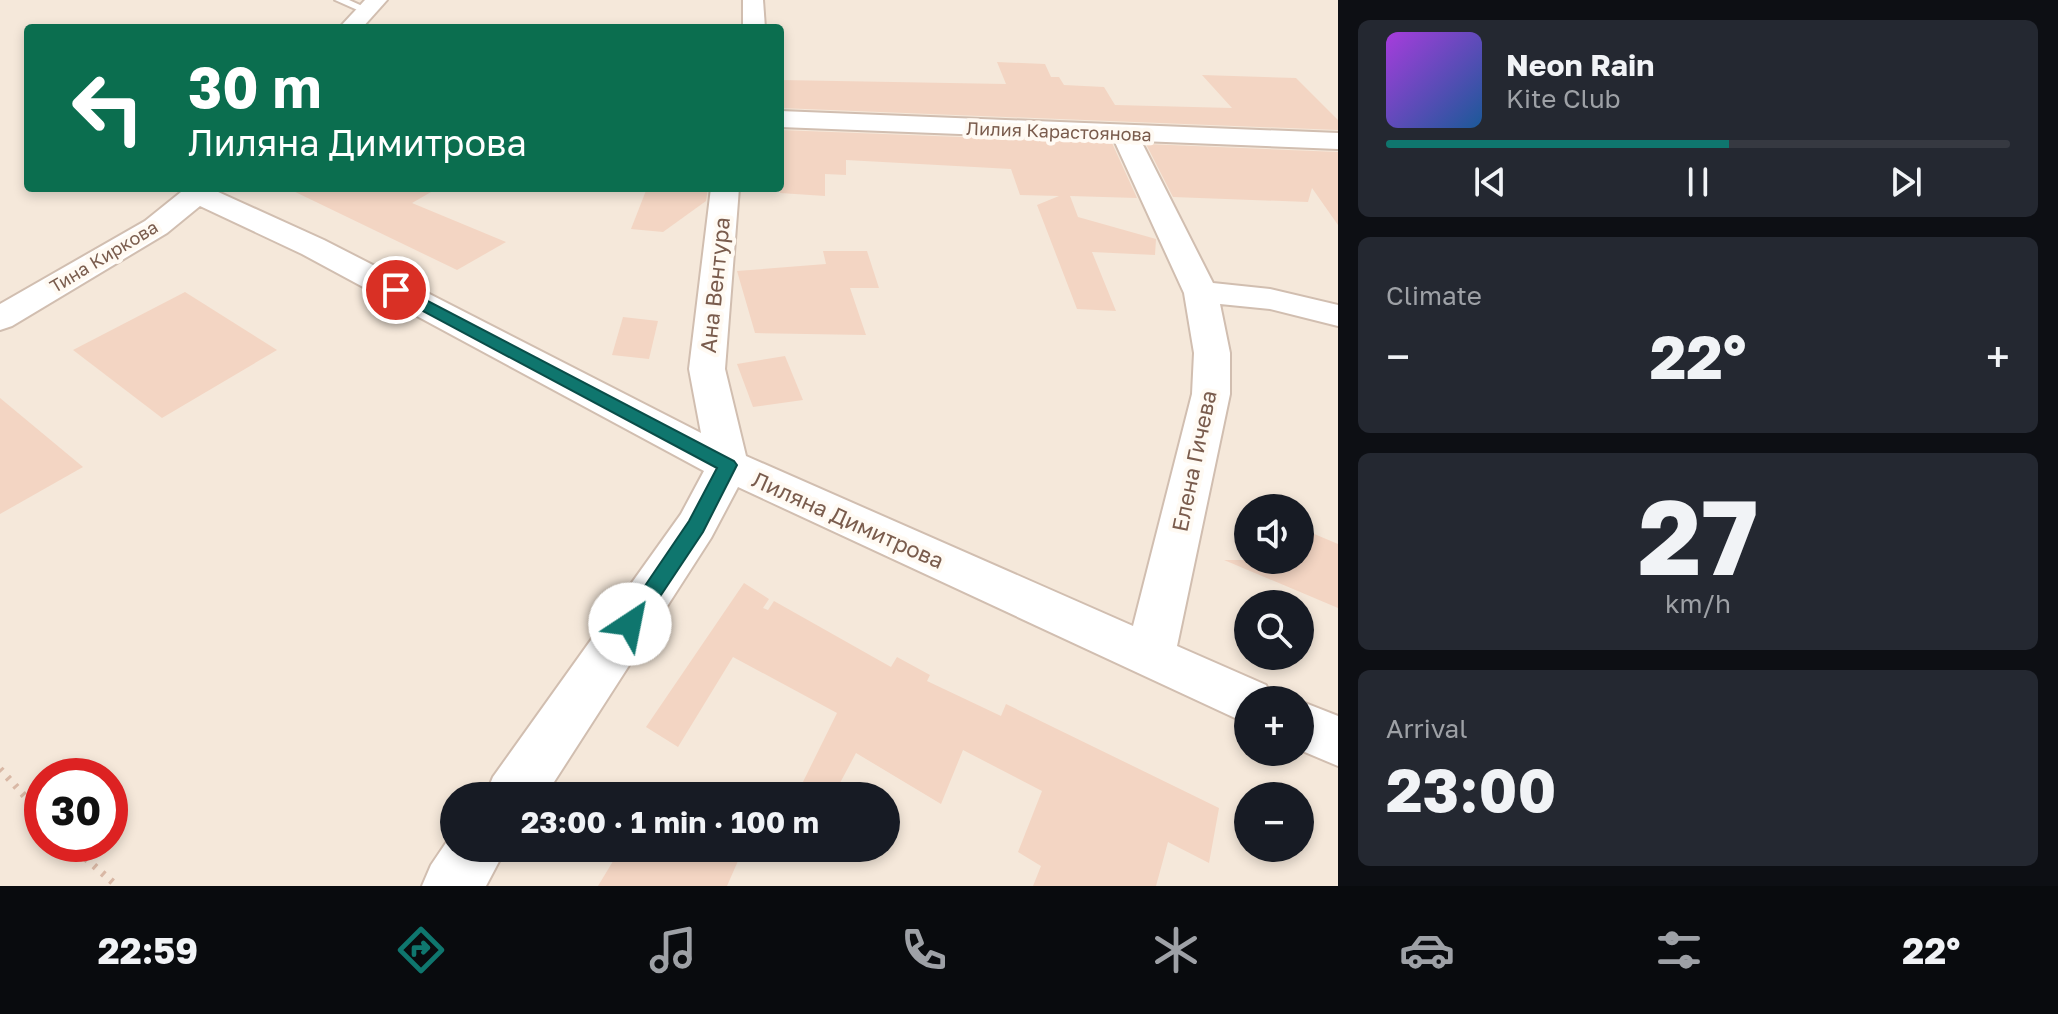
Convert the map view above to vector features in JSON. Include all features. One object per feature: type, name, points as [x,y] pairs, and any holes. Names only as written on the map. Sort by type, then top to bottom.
[{"type":"street","points":[[753,0],[754,24]]},
{"type":"street","points":[[354,24],[371,5]]},
{"type":"street","name":"Лилия Карастоянова","points":[[784,119],[1338,141]]},
{"type":"street","name":"Елена Гичева","points":[[1125,135],[1201,293],[1212,353],[1211,394],[1150,658]]},
{"type":"street","name":"Тина Киркова","points":[[0,319],[156,227],[200,192]]},
{"type":"street","name":"Лиляна Димитрова","points":[[203,192],[728,465],[1234,695]]},
{"type":"street","name":"Ана Вентура","points":[[725,192],[707,369],[728,465]]},
{"type":"street","points":[[1201,293],[1238,293],[1338,316]]},
{"type":"street","points":[[522,782],[696,526],[728,465]]},
{"type":"street","points":[[1314,731],[1338,741]]},
{"type":"street","points":[[452,886],[468,862]]},
{"type":"lane","points":[[340,0],[371,5]]},
{"type":"path","points":[[0,769],[24,795]]},
{"type":"path","points":[[90,862],[117,886]]},
{"type":"shaded area","points":[[0,0],[1338,0],[1338,886],[0,886]]},
{"type":"building","points":[[997,62],[1045,64],[1051,77],[1059,77],[1064,85],[1104,87],[1115,105],[1232,108],[1202,75],[1296,78],[1338,120],[1338,130],[784,108],[784,80],[1006,84]]},
{"type":"building","points":[[784,130],[1112,143],[1137,198],[1070,196],[1078,217],[1156,239],[1155,255],[1092,252],[1116,311],[1077,309],[1037,205],[1059,196],[1020,195],[1011,169],[846,160],[846,175],[825,174],[825,196],[780,193],[784,192]]},
{"type":"building","points":[[1146,144],[1338,152],[1338,225],[1312,188],[1308,202],[1173,197]]},
{"type":"building","points":[[295,192],[431,192],[412,203],[506,242],[457,270]]},
{"type":"building","points":[[645,192],[707,192],[706,201],[663,232],[631,229]]},
{"type":"building","points":[[823,251],[867,251],[879,288],[850,288],[866,335],[755,333],[737,271],[826,264]]},
{"type":"building","points":[[185,292],[277,350],[162,418],[73,350]]},
{"type":"building","points":[[623,317],[658,321],[649,359],[612,355]]},
{"type":"building","points":[[785,356],[803,400],[753,407],[737,364]]},
{"type":"building","points":[[0,398],[83,467],[0,514]]},
{"type":"building","points":[[1314,534],[1338,544],[1338,608],[1314,598],[1314,590],[1295,590],[1257,574],[1314,574]]},
{"type":"building","points":[[744,583],[769,599],[763,608],[768,610],[774,601],[891,667],[897,657],[930,675],[927,681],[1001,716],[1006,704],[1219,808],[1209,863],[1168,842],[1156,886],[1033,886],[1041,866],[1018,852],[1042,791],[963,750],[941,804],[856,753],[840,782],[803,782],[837,713],[733,657],[678,747],[646,727]]},
{"type":"building","points":[[613,862],[738,862],[727,886],[598,886]]},
{"type":"route","points":[[396,290],[728,465],[696,526],[630,624]]}]
